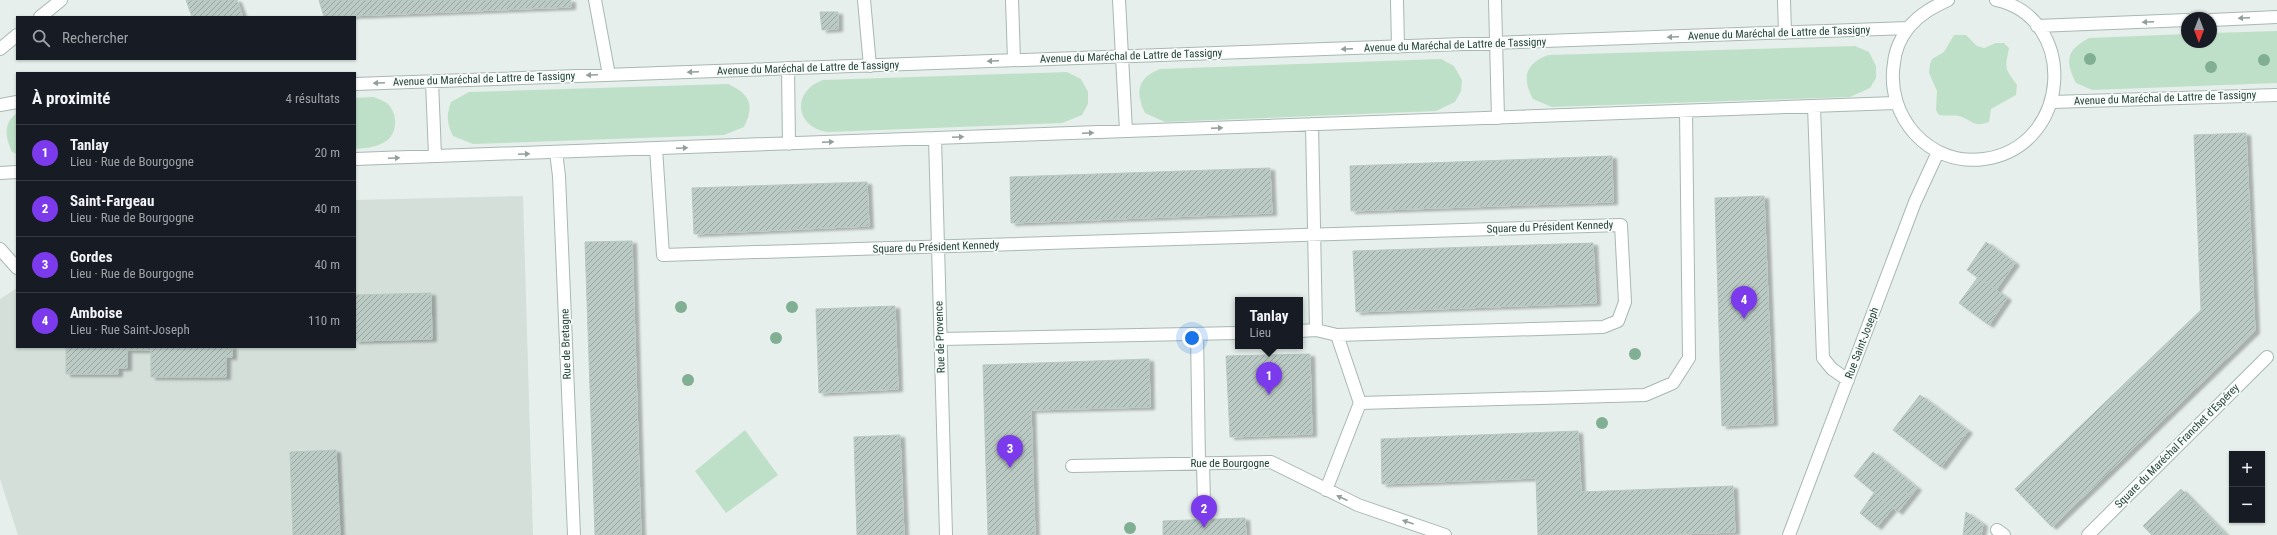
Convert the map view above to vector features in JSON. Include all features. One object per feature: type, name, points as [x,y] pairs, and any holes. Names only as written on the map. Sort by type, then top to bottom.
[{"type":"street","points":[[41,16],[61,0]]},
{"type":"street","points":[[595,0],[608,75]]},
{"type":"street","points":[[864,0],[870,66]]},
{"type":"street","points":[[1012,0],[1014,60]]},
{"type":"street","points":[[1119,0],[1126,131]]},
{"type":"street","points":[[1396,0],[1398,47]]},
{"type":"street","points":[[1495,0],[1498,118]]},
{"type":"street","points":[[1784,0],[1785,33]]},
{"type":"street","points":[[1948,0],[1927,10],[1908,28],[1895,52],[1891,78],[1895,103],[1911,132],[1938,152],[1960,159],[1984,159],[2006,153],[2026,140],[2042,123],[2052,102],[2056,75],[2050,49],[2037,26],[2022,11],[2001,0]]},
{"type":"street","points":[[2217,20],[2277,17]]},
{"type":"street","points":[[2037,26],[2181,20]]},
{"type":"street","name":"Avenue du Maréchal de Lattre de Tassigny","points":[[356,84],[1908,28]]},
{"type":"street","points":[[0,49],[16,36]]},
{"type":"street","points":[[788,68],[789,144]]},
{"type":"street","points":[[432,81],[435,156]]},
{"type":"street","name":"Avenue du Maréchal de Lattre de Tassigny","points":[[2052,102],[2277,95]]},
{"type":"street","points":[[0,105],[16,102]]},
{"type":"street","points":[[356,160],[1895,103]]},
{"type":"street","points":[[1814,106],[1823,358],[1832,369],[1848,380]]},
{"type":"street","points":[[1360,403],[1645,395],[1673,383],[1689,358],[1686,111]]},
{"type":"street","points":[[1312,124],[1316,330]]},
{"type":"street","name":"Rue de Provence","points":[[935,138],[936,246],[941,339],[946,535]]},
{"type":"street","name":"Square du Président Kennedy","points":[[656,148],[663,255],[1621,225],[1625,302],[1618,321],[1603,327],[1337,335],[1316,330],[1303,331]]},
{"type":"street","name":"Rue de Bretagne","points":[[556,152],[559,176],[574,535]]},
{"type":"street","name":"Rue Saint-Joseph","points":[[1789,535],[1915,202],[1938,152]]},
{"type":"street","points":[[0,172],[16,172]]},
{"type":"street","points":[[0,249],[16,267]]},
{"type":"street","points":[[941,339],[1235,332]]},
{"type":"street","points":[[1197,334],[1201,463],[1204,504]]},
{"type":"street","points":[[1326,490],[1360,403],[1337,335]]},
{"type":"street","name":"Square du Maréchal Franchet d'Espérey","points":[[2088,535],[2267,357]]},
{"type":"street","name":"Rue de Bourgogne","points":[[1072,466],[1271,462],[1358,505],[1445,535]]},
{"type":"shaded area","points":[[523,196],[533,535],[18,535],[0,479],[0,299],[16,289],[16,348],[356,348],[356,200]]},
{"type":"green space","points":[[2277,31],[2277,83],[2092,90],[2076,83],[2070,68],[2069,62],[2072,52],[2081,42],[2089,38],[2181,34],[2181,48],[2217,48],[2217,33]]},
{"type":"green space","points":[[1954,35],[1966,35],[1977,46],[1984,48],[1996,43],[2004,43],[2009,48],[2006,65],[2010,75],[2017,85],[2016,95],[1991,109],[1989,122],[1976,124],[1959,116],[1939,115],[1936,110],[1937,91],[1929,73],[1930,64],[1932,59],[1944,52]]},
{"type":"green space","points":[[1855,46],[1869,52],[1876,66],[1876,78],[1870,88],[1850,97],[1552,107],[1533,99],[1527,85],[1527,73],[1530,68],[1534,63],[1548,55]]},
{"type":"green space","points":[[1441,59],[1454,66],[1462,80],[1461,91],[1455,102],[1436,111],[1165,122],[1145,113],[1139,92],[1143,81],[1152,73],[1160,69]]},
{"type":"green space","points":[[1067,72],[1081,79],[1088,92],[1088,104],[1082,115],[1062,123],[828,132],[817,129],[809,124],[803,117],[801,109],[802,100],[806,92],[813,85],[823,80]]},
{"type":"green space","points":[[728,84],[746,96],[750,106],[744,127],[724,135],[473,144],[453,136],[448,123],[448,111],[451,102],[469,92]]},
{"type":"green space","points":[[374,97],[390,106],[394,114],[395,124],[391,137],[386,141],[368,148],[356,149],[356,98]]},
{"type":"green space","points":[[16,114],[16,154],[12,152],[7,136],[7,126],[12,117]]},
{"type":"green space","points":[[745,430],[778,475],[726,513],[695,471]]},
{"type":"building","points":[[186,0],[237,0],[243,16],[192,16]]},
{"type":"building","points":[[319,0],[571,0],[571,7],[324,16]]},
{"type":"building","points":[[820,12],[838,12],[838,29],[822,30]]},
{"type":"building","points":[[2246,133],[2255,331],[2052,527],[2015,489],[2201,310],[2194,135]]},
{"type":"building","points":[[1612,156],[1613,202],[1351,211],[1350,166]]},
{"type":"building","points":[[1270,168],[1272,213],[1011,223],[1010,177]]},
{"type":"building","points":[[867,182],[869,226],[694,234],[692,188]]},
{"type":"building","points":[[1764,196],[1773,423],[1722,426],[1715,198]]},
{"type":"building","points":[[632,241],[641,535],[595,535],[585,242]]},
{"type":"building","points":[[1986,242],[2015,263],[1996,290],[1967,270]]},
{"type":"building","points":[[1593,243],[1596,303],[1356,312],[1353,251]]},
{"type":"building","points":[[1978,277],[2007,298],[1989,325],[1959,303]]},
{"type":"building","points":[[431,293],[432,339],[356,341],[356,295]]},
{"type":"building","points":[[895,306],[898,389],[819,393],[816,309]]},
{"type":"building","points":[[66,348],[226,348],[226,377],[151,377],[151,350],[127,350],[127,368],[118,368],[118,374],[66,374]]},
{"type":"building","points":[[226,348],[232,348],[232,357],[226,357]]},
{"type":"building","points":[[1310,354],[1312,434],[1230,437],[1226,356]]},
{"type":"building","points":[[1149,359],[1150,407],[1031,410],[1035,535],[988,535],[983,365]]},
{"type":"building","points":[[1920,395],[1968,431],[1941,467],[1893,430]]},
{"type":"building","points":[[1578,431],[1581,492],[1733,486],[1735,532],[1649,535],[1538,535],[1536,478],[1382,484],[1381,439]]},
{"type":"building","points":[[900,435],[904,535],[857,535],[854,437]]},
{"type":"building","points":[[336,450],[340,535],[293,535],[290,452]]},
{"type":"building","points":[[1873,452],[1912,484],[1905,492],[1910,497],[1898,512],[1854,476]]},
{"type":"building","points":[[1912,484],[1917,488],[1910,497],[1905,492]]},
{"type":"building","points":[[2181,489],[2226,535],[2152,535],[2143,526]]},
{"type":"building","points":[[1874,493],[1893,508],[1877,527],[1860,513]]},
{"type":"building","points":[[1966,512],[1983,524],[1981,535],[1963,535]]},
{"type":"building","points":[[1245,518],[1246,535],[1163,535],[1163,521]]},
{"type":"place","name":"Amboise","points":[[1744,319]]},
{"type":"place","name":"Tanlay","points":[[1269,395]]},
{"type":"place","name":"Gordes","points":[[1010,468]]},
{"type":"place","name":"Saint-Fargeau","points":[[1204,528]]}]
